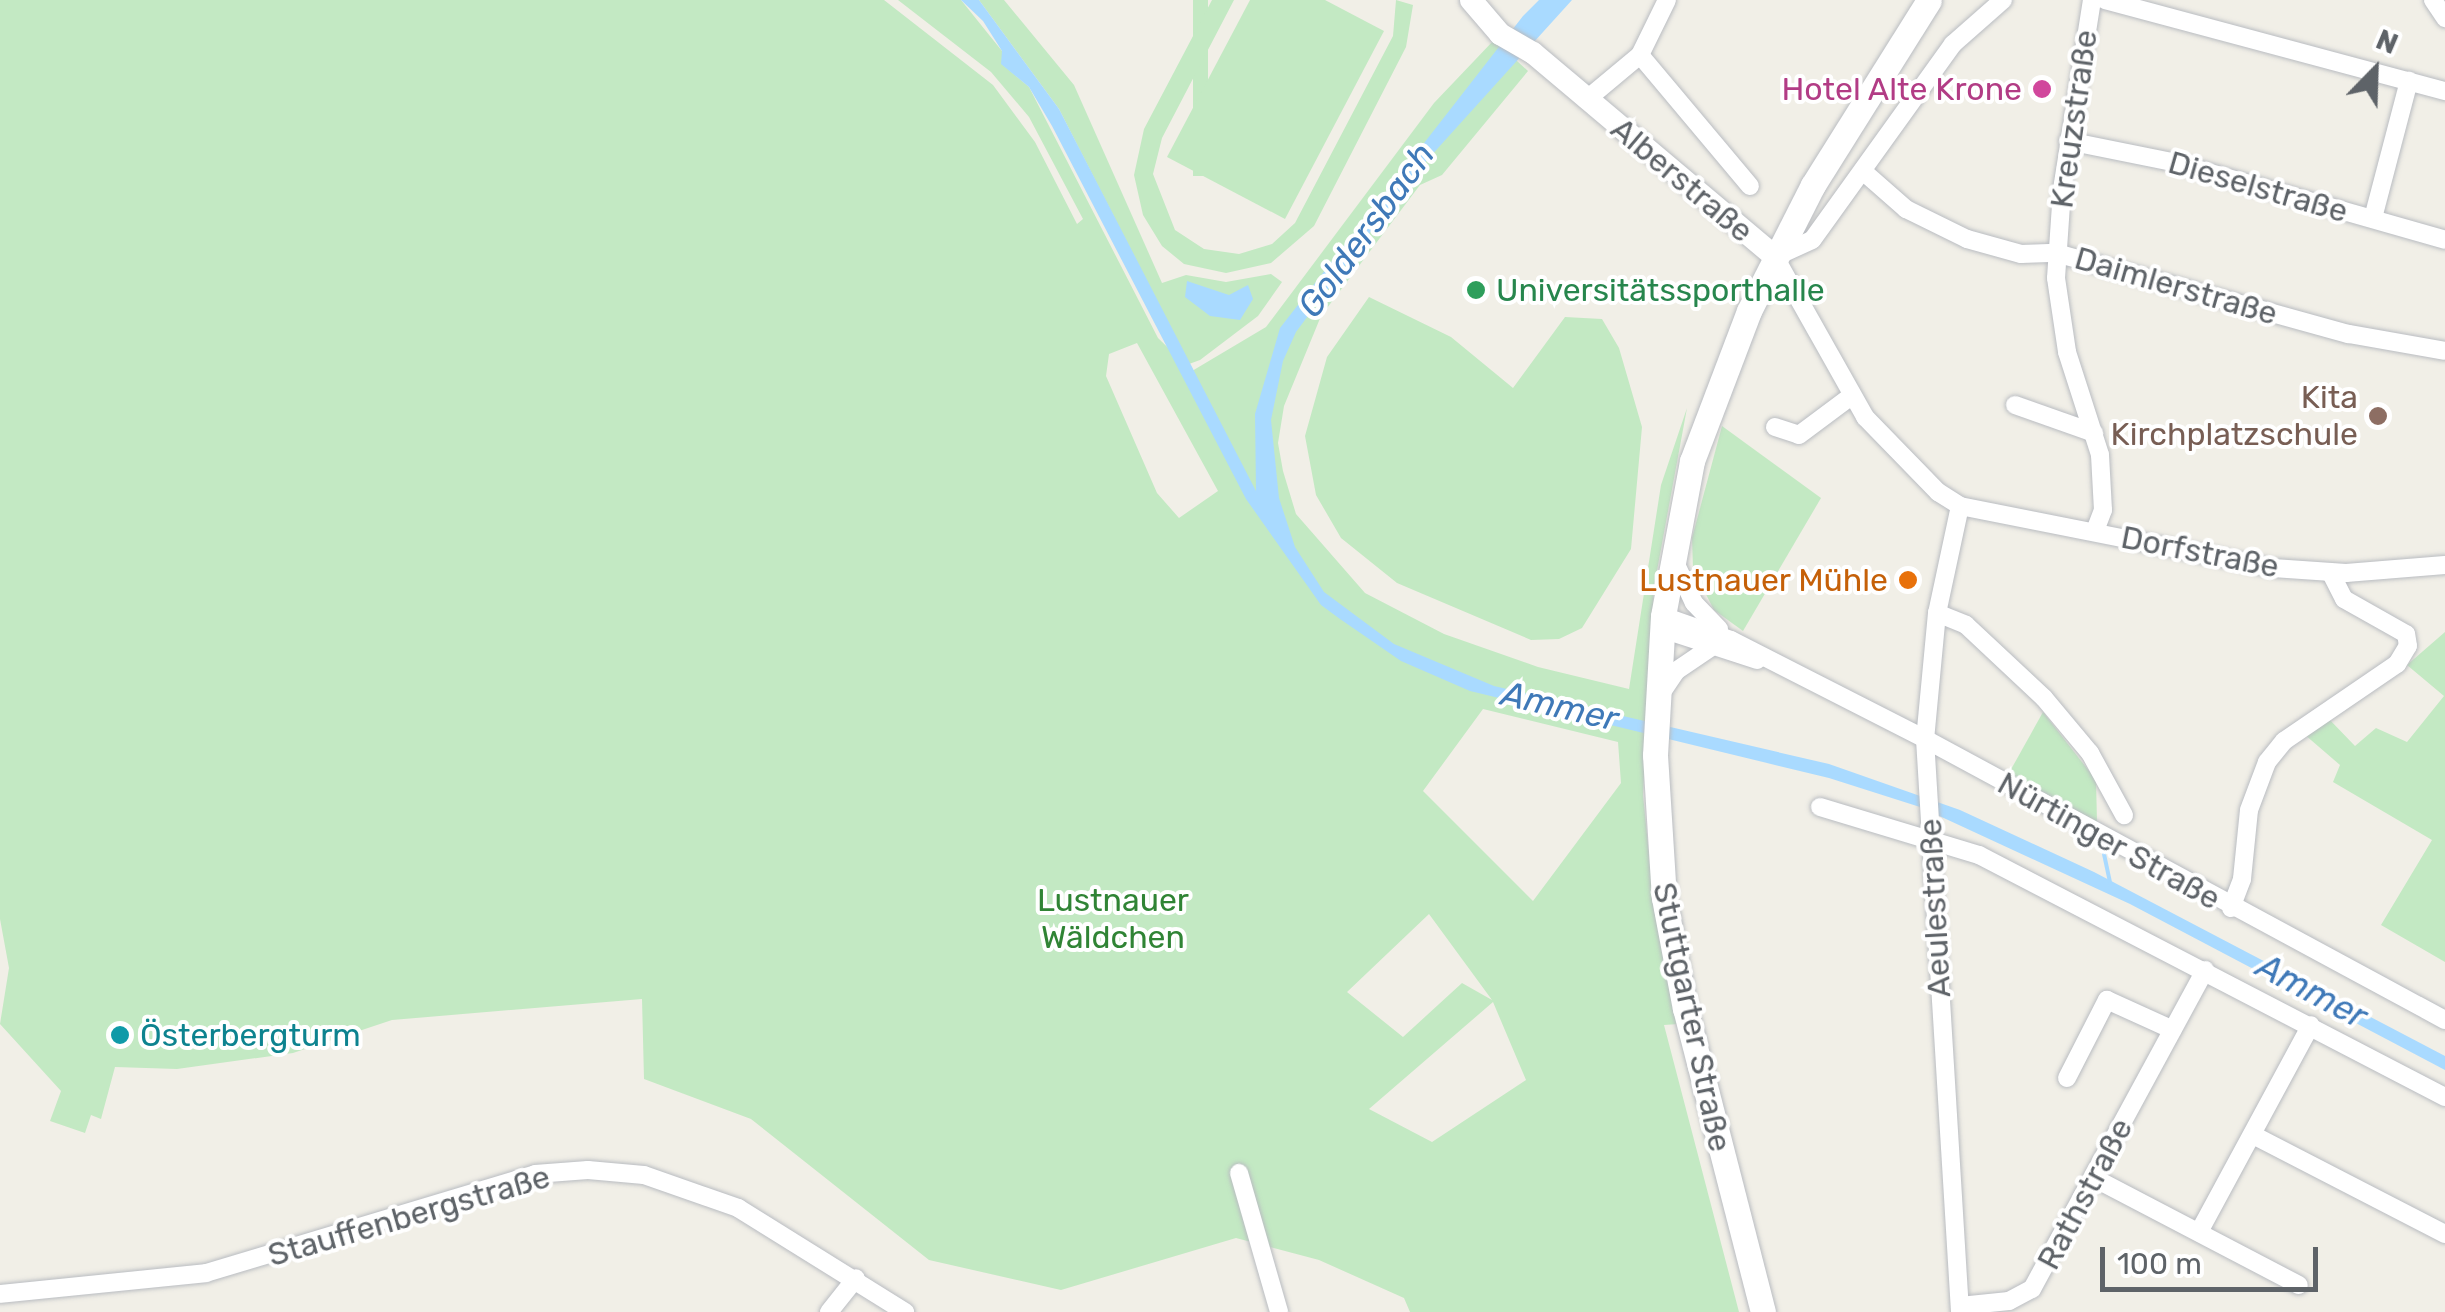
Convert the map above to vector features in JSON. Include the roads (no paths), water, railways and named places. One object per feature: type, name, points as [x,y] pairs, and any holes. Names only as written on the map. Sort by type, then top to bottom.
[{"type":"main road","name":"Stuttgarter Straße","points":[[1763,1312],[1685,1009],[1661,871],[1655,755],[1662,623],[1672,556],[1708,412],[1775,257],[1930,0]]},
{"type":"street","name":"Alberstraße","points":[[1471,0],[1775,257],[1850,397],[1925,480],[1960,506]]},
{"type":"street","name":"Alberstraße","points":[[1486,0],[1509,33]]},
{"type":"street","points":[[1586,100],[1640,54],[1667,0]]},
{"type":"street","points":[[1775,257],[1812,240],[1866,174],[1954,44],[2003,0]]},
{"type":"street","name":"Kreuzstraße","points":[[2092,0],[2068,141],[2056,253],[2064,339],[2094,434],[2103,493],[2095,531]]},
{"type":"street","points":[[2104,0],[2445,91]]},
{"type":"street","points":[[2432,0],[2445,18]]},
{"type":"street","points":[[1640,54],[1750,186]]},
{"type":"street","points":[[2373,218],[2409,82]]},
{"type":"street","name":"Dieselstraße","points":[[2068,141],[2165,160],[2445,240]]},
{"type":"street","name":"Daimlerstraße","points":[[1866,174],[1906,209],[1967,239],[2007,252],[2056,253],[2349,334],[2445,351]]},
{"type":"street","points":[[1775,427],[1799,435],[1850,397]]},
{"type":"street","points":[[2015,405],[2094,434]]},
{"type":"street","name":"Dorfstraße","points":[[1960,506],[2035,525],[2095,531],[2245,564],[2330,572],[2445,565]]},
{"type":"street","name":"Aeulestraße","points":[[1960,506],[1937,613],[1925,739],[1960,1309]]},
{"type":"street","name":"Nürtinger Straße","points":[[1672,556],[1694,603],[1730,640]]},
{"type":"street","points":[[2232,908],[2242,879],[2248,810],[2266,762],[2284,742],[2397,664],[2408,646],[2406,634],[2344,599],[2330,572]]},
{"type":"street","points":[[1937,613],[1966,624],[2044,698],[2090,753],[2124,815]]},
{"type":"street","name":"Nürtinger Straße","points":[[1662,623],[1730,640],[1925,739],[2445,1020]]},
{"type":"street","name":"Nürtinger Straße","points":[[1662,623],[1710,648],[1772,662]]},
{"type":"street","points":[[1656,706],[1676,671],[1710,648]]},
{"type":"street","points":[[1820,807],[1931,835],[1979,856],[2445,1097]]},
{"type":"street","name":"Rathstraße","points":[[1960,1309],[2022,1298],[2094,1178],[2205,970]]},
{"type":"street","points":[[2067,1078],[2107,1000],[2173,1030]]},
{"type":"street","points":[[2199,1232],[2311,1025]]},
{"type":"street","points":[[2253,1135],[2445,1234]]},
{"type":"street","name":"Stauffenbergstraße","points":[[0,1294],[206,1274],[535,1174],[588,1170],[644,1175],[716,1198],[856,1278],[905,1312]]},
{"type":"street","points":[[1239,1172],[1279,1312]]},
{"type":"street","points":[[2094,1178],[2299,1285]]},
{"type":"street","points":[[830,1312],[856,1278]]},
{"type":"street","points":[[2022,1298],[2037,1312]]},
{"type":"water","points":[[961,0],[979,0],[1059,109],[1256,491],[1255,414],[1280,328],[1523,16],[1539,0],[1572,0],[1410,179],[1296,332],[1283,361],[1271,420],[1279,498],[1295,547],[1324,592],[1394,644],[1494,686],[1829,764],[1960,810],[2094,872],[2445,1056],[2445,1070],[2130,904],[1920,807],[1829,778],[1470,691],[1401,661],[1340,619],[1321,605],[1246,499],[1052,126],[1029,87],[1001,64],[1002,51],[983,21]]},
{"type":"water","points":[[1187,281],[1229,295],[1248,285],[1253,299],[1240,320],[1210,316],[1185,297]]},
{"type":"waterway","points":[[2104,854],[2110,883]]},
{"type":"place","name":"Hotel Alte Krone","points":[[2042,89]]},
{"type":"place","name":"Universitätssporthalle","points":[[1476,290]]},
{"type":"place","name":"Kita Kirchplatzschule","points":[[2378,416]]},
{"type":"place","name":"Lustnauer Mühle","points":[[1908,580]]},
{"type":"place","name":"Österbergturm","points":[[120,1035]]},
{"type":"water label","name":"Goldersbach","points":[[1366,230]]},
{"type":"water label","name":"Ammer","points":[[1560,706]]},
{"type":"water label","name":"Ammer","points":[[2312,991]]},
{"type":"park label","name":"Lustnauer Wäldchen","points":[[1113,920]]}]
